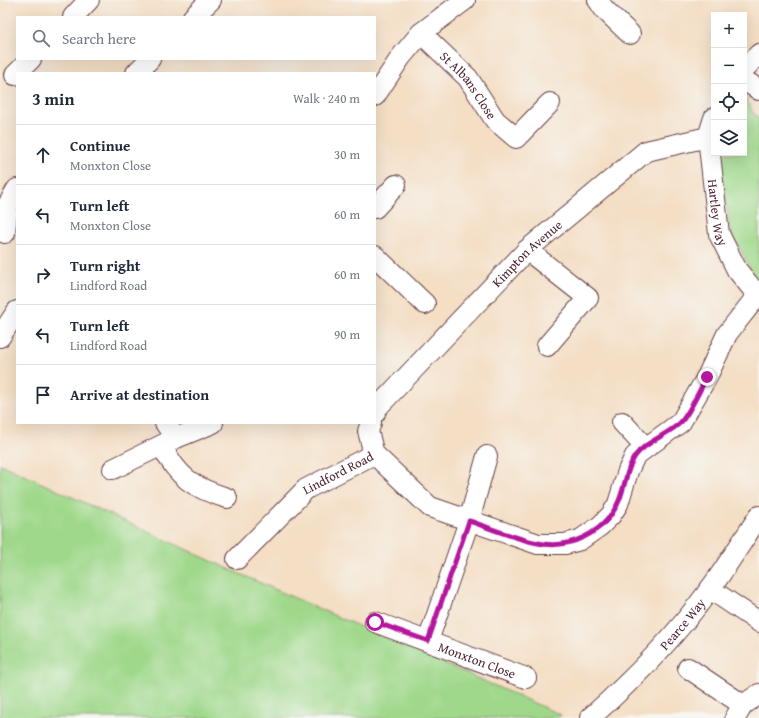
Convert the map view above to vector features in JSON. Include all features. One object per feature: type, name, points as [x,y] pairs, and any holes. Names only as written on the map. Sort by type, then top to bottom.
[{"type":"street","points":[[73,16],[90,0]]},
{"type":"street","points":[[194,16],[211,0]]},
{"type":"street","points":[[376,94],[401,57],[421,33],[465,0]]},
{"type":"street","points":[[598,0],[604,9],[630,34]]},
{"type":"street","name":"St Albans Close","points":[[421,33],[468,78],[496,120],[516,138],[550,103]]},
{"type":"street","points":[[747,66],[759,54]]},
{"type":"street","points":[[18,72],[30,60]]},
{"type":"street","points":[[137,72],[149,60]]},
{"type":"street","points":[[747,82],[759,90]]},
{"type":"street","name":"Hartley Way","points":[[713,120],[708,137],[719,234],[737,270],[758,297]]},
{"type":"street","name":"Kimpton Avenue","points":[[376,409],[527,250],[646,151],[708,137]]},
{"type":"street","points":[[376,207],[396,185]]},
{"type":"street","points":[[7,233],[8,205],[16,191]]},
{"type":"street","points":[[527,250],[588,298],[547,346]]},
{"type":"street","points":[[376,257],[425,304]]},
{"type":"street","name":"Lindford Road","points":[[237,559],[306,489],[374,454],[430,507],[538,544],[565,544],[580,540],[600,526],[611,515],[618,504],[628,471],[635,456],[645,447],[681,422],[707,377],[727,334],[758,297]]},
{"type":"street","points":[[0,337],[16,313]]},
{"type":"street","points":[[622,422],[645,447]]},
{"type":"street","points":[[113,469],[168,436],[210,424]]},
{"type":"street","points":[[371,424],[368,431],[374,454]]},
{"type":"street","points":[[168,436],[174,467],[182,477],[202,489],[227,498]]},
{"type":"street","points":[[469,521],[487,456]]},
{"type":"street","name":"Pearce Way","points":[[590,718],[638,674],[663,647],[710,589],[759,516]]},
{"type":"street","name":"Monxton Close","points":[[428,641],[469,521]]},
{"type":"street","points":[[710,589],[759,622]]},
{"type":"street","name":"Monxton Close","points":[[375,622],[526,678]]},
{"type":"street","points":[[688,668],[746,706]]},
{"type":"green space","points":[[747,101],[753,113],[759,118],[759,285],[730,230],[721,156],[747,156]]},
{"type":"green space","points":[[0,464],[231,570],[561,715],[557,718],[0,718]]},
{"type":"route","points":[[375,622],[428,641],[469,521],[538,544],[565,544],[580,540],[590,534],[611,515],[618,504],[628,471],[635,456],[645,447],[681,422],[707,377]]}]
